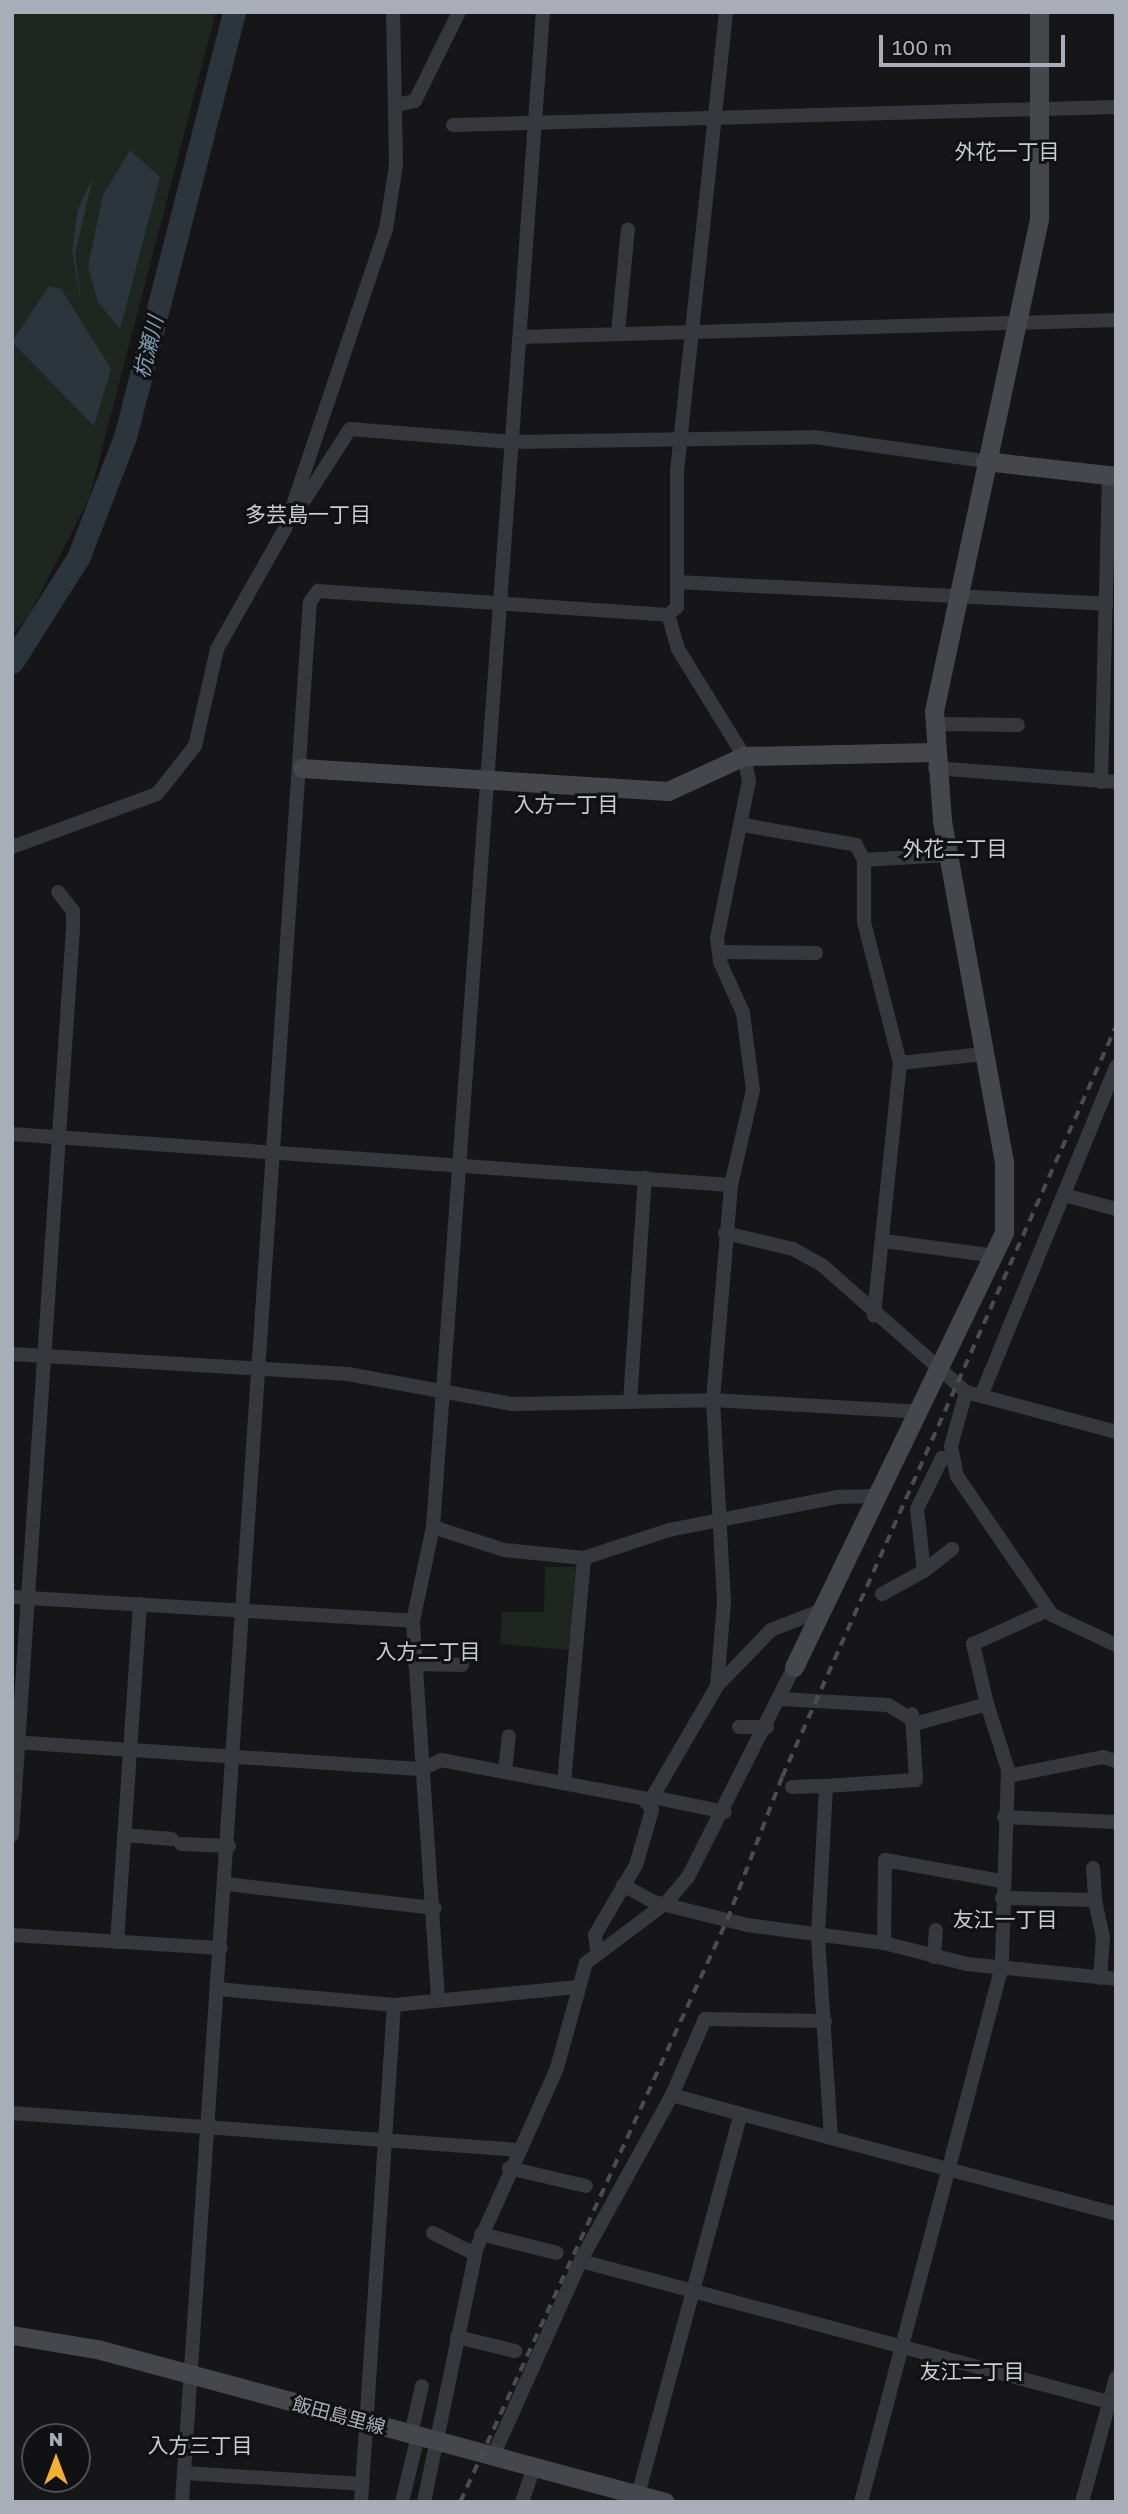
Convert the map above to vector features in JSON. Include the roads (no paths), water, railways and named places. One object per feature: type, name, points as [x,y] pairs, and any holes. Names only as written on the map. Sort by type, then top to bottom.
[{"type":"street","points":[[285,529],[386,229],[397,105],[393,12]]},
{"type":"street","points":[[397,105],[415,101],[459,12]]},
{"type":"street","points":[[438,1999],[435,1908],[422,1769],[413,1621],[433,1527],[542,12]]},
{"type":"street","points":[[182,2502],[302,768],[310,602],[318,591],[668,615],[677,607],[681,438],[726,12]]},
{"type":"street","points":[[402,2502],[457,2337],[481,2234],[564,2050],[578,1987],[597,1950],[666,1903],[725,1812],[820,1612],[996,1256],[1007,1201],[948,855],[934,760],[934,724],[953,600],[1039,219],[1042,109],[1039,12]]},
{"type":"street","points":[[453,125],[1116,107]]},
{"type":"street","points":[[618,332],[628,229]]},
{"type":"street","points":[[520,337],[618,332],[1116,320]]},
{"type":"street","points":[[12,847],[133,806],[180,771],[195,746],[217,649],[285,529],[350,429],[512,442],[681,438],[867,440],[985,461],[1112,476],[1105,604],[1109,782],[934,760],[744,756],[668,791],[302,768]]},
{"type":"street","points":[[677,582],[953,600],[1105,604]]},
{"type":"street","points":[[668,615],[678,649],[744,756],[749,781],[743,825],[719,919],[719,952],[743,1013],[753,1090],[731,1185],[713,1400],[715,1520],[724,1602],[717,1686]]},
{"type":"street","points":[[934,724],[1018,725]]},
{"type":"street","points":[[743,825],[856,845],[864,860],[864,922],[900,1063],[884,1241],[874,1316]]},
{"type":"street","points":[[864,860],[948,855]]},
{"type":"street","points":[[12,1835],[15,1742],[29,1598],[73,928],[73,911],[58,892]]},
{"type":"street","points":[[719,952],[816,953]]},
{"type":"street","points":[[900,1063],[984,1054]]},
{"type":"street","points":[[1116,1067],[1063,1195],[973,1394],[950,1458],[987,1525],[1048,1611],[1116,1645]]},
{"type":"street","points":[[12,1133],[731,1185]]},
{"type":"street","points":[[630,1402],[645,1178]]},
{"type":"street","points":[[1063,1195],[1116,1209]]},
{"type":"street","points":[[725,1233],[793,1249],[822,1265],[874,1316],[910,1337],[941,1369],[973,1394],[1116,1432]]},
{"type":"street","points":[[884,1241],[996,1256]]},
{"type":"street","points":[[12,1354],[261,1368],[443,1390],[512,1404],[713,1400],[919,1412]]},
{"type":"street","points":[[924,1571],[917,1509],[942,1458],[950,1458]]},
{"type":"street","points":[[433,1527],[504,1550],[584,1558],[715,1520],[837,1497],[877,1496]]},
{"type":"street","points":[[882,1594],[924,1571],[952,1549]]},
{"type":"street","points":[[564,1783],[584,1558]]},
{"type":"street","points":[[12,1597],[413,1621]]},
{"type":"street","points":[[117,1941],[139,1604]]},
{"type":"street","points":[[861,2502],[1002,1966],[1004,1817],[1008,1776],[973,1644],[1048,1611]]},
{"type":"street","points":[[597,1950],[595,1935],[636,1865],[653,1800],[717,1686],[771,1630],[820,1612]]},
{"type":"street","points":[[415,1664],[462,1665]]},
{"type":"street","points":[[780,1699],[888,1705],[912,1714],[918,1723],[987,1704]]},
{"type":"street","points":[[792,1787],[916,1780],[912,1714]]},
{"type":"street","points":[[739,1727],[767,1727]]},
{"type":"street","points":[[505,1772],[509,1736]]},
{"type":"street","points":[[15,1742],[422,1769],[441,1760],[725,1812]]},
{"type":"street","points":[[1008,1776],[1103,1757],[1116,1761]]},
{"type":"street","points":[[826,1786],[818,1935],[831,2138]]},
{"type":"street","points":[[1004,1817],[1116,1822]]},
{"type":"street","points":[[124,1835],[229,1846]]},
{"type":"street","points":[[884,1943],[885,1860],[1002,1881]]},
{"type":"street","points":[[1093,1868],[1095,1899],[1103,1937],[1100,1978]]},
{"type":"street","points":[[226,1884],[435,1908]]},
{"type":"street","points":[[623,1885],[666,1903],[747,1925],[884,1943],[934,1957],[1116,1979]]},
{"type":"street","points":[[1002,1898],[1095,1899]]},
{"type":"street","points":[[934,1957],[936,1930]]},
{"type":"street","points":[[12,1935],[221,1948]]},
{"type":"street","points":[[218,1989],[394,2005],[578,1987]]},
{"type":"street","points":[[361,2502],[394,2005]]},
{"type":"street","points":[[493,2456],[581,2261],[672,2095],[705,2019],[825,2021]]},
{"type":"street","points":[[672,2095],[1116,2214]]},
{"type":"street","points":[[12,2113],[208,2125],[519,2150]]},
{"type":"street","points":[[637,2498],[741,2114]]},
{"type":"street","points":[[509,2168],[586,2186]]},
{"type":"street","points":[[433,2233],[475,2254]]},
{"type":"street","points":[[481,2234],[557,2253]]},
{"type":"street","points":[[581,2261],[1113,2403]]},
{"type":"street","name":"飯田島里線","points":[[12,2335],[97,2349],[534,2467],[637,2498],[665,2502]]},
{"type":"street","points":[[457,2337],[515,2351]]},
{"type":"street","points":[[1082,2502],[1113,2403],[1116,2378]]},
{"type":"street","points":[[422,2386],[424,2502]]},
{"type":"street","points":[[523,2502],[534,2467]]},
{"type":"street","points":[[184,2473],[362,2484]]},
{"type":"waterway","name":"杭瀬川","points":[[12,662],[78,558],[125,437],[234,12]]},
{"type":"railway","points":[[460,2502],[727,1920],[782,1777],[1116,1026]]},
{"type":"district","name":"外花一丁目","points":[[1007,151]]},
{"type":"district","name":"多芸島一丁目","points":[[308,514]]},
{"type":"district","name":"入方一丁目","points":[[566,804]]},
{"type":"district","name":"外花二丁目","points":[[955,848]]},
{"type":"district","name":"入方二丁目","points":[[428,1651]]},
{"type":"district","name":"友江一丁目","points":[[1005,1919]]},
{"type":"district","name":"友江二丁目","points":[[972,2371]]},
{"type":"district","name":"入方三丁目","points":[[200,2445]]}]
